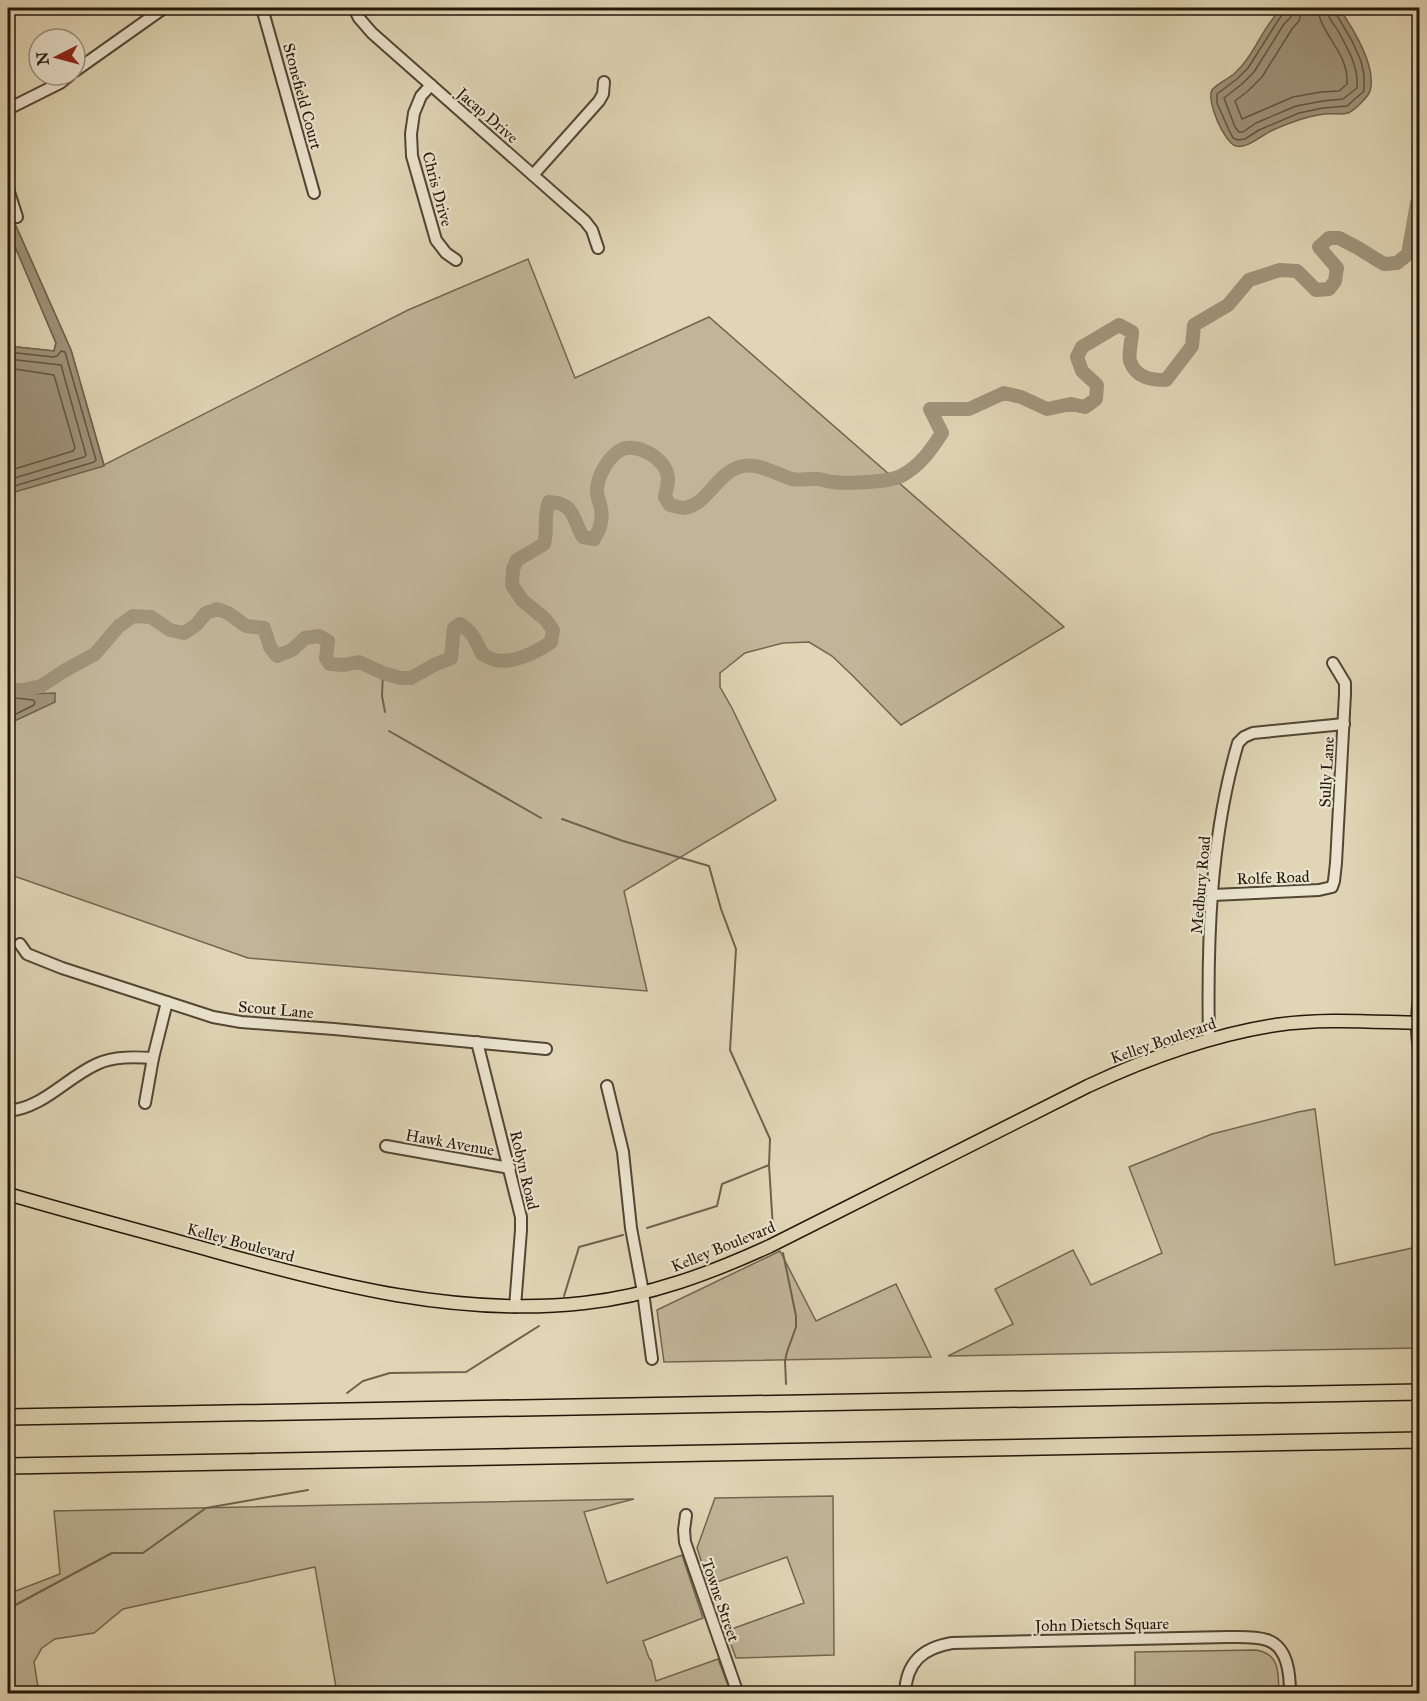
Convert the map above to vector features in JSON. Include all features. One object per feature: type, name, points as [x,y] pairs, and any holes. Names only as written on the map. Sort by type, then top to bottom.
[{"type":"highway","points":[[8,1418],[1419,1390]]},
{"type":"highway","points":[[8,1466],[1419,1440]]},
{"type":"main road","name":"Kelley Boulevard","points":[[8,1194],[266,1266],[353,1287],[426,1300],[491,1306],[586,1303],[643,1292],[694,1278],[752,1254],[1132,1065],[1209,1040],[1276,1026],[1312,1022],[1418,1023]]},
{"type":"street","points":[[87,63],[164,8]]},
{"type":"street","name":"Stonefield Court","points":[[262,8],[314,193]]},
{"type":"street","name":"Jacap Drive","points":[[354,8],[367,29],[589,225],[598,248]]},
{"type":"street","points":[[533,175],[599,101],[603,94],[604,82]]},
{"type":"street","name":"Chris Drive","points":[[431,85],[421,96],[414,113],[411,134],[412,156],[436,240],[446,253],[456,260]]},
{"type":"street","points":[[8,109],[52,87]]},
{"type":"street","points":[[8,189],[17,217]]},
{"type":"street","name":"Sully Lane","points":[[1332,885],[1336,862],[1345,683],[1333,663]]},
{"type":"street","name":"Medbury Road","points":[[1209,1040],[1208,999],[1215,858],[1237,745],[1244,737],[1253,734],[1344,724]]},
{"type":"street","name":"Rolfe Road","points":[[1212,895],[1319,890],[1327,889],[1332,885]]},
{"type":"street","name":"Scout Lane","points":[[20,944],[27,954],[62,968],[213,1017],[241,1022],[546,1049]]},
{"type":"street","points":[[1419,990],[1417,1041],[1419,1053]]},
{"type":"street","points":[[145,1103],[167,1002]]},
{"type":"street","name":"Robyn Road","points":[[477,1042],[510,1168],[520,1217],[515,1307]]},
{"type":"street","points":[[8,1111],[18,1110],[40,1101],[100,1062],[128,1057],[153,1058]]},
{"type":"street","points":[[607,1086],[622,1152],[631,1228],[652,1359]]},
{"type":"street","name":"Hawk Avenue","points":[[386,1146],[510,1168]]},
{"type":"street","name":"Towne Street","points":[[686,1515],[685,1542],[738,1694]]},
{"type":"street","name":"John Dietsch Square","points":[[905,1694],[906,1680],[917,1659],[936,1646],[952,1643],[1228,1637],[1257,1638],[1268,1640],[1278,1646],[1288,1668],[1290,1694]]},
{"type":"shaded area","points":[[8,208],[71,350],[104,465],[408,310],[528,259],[575,378],[709,317],[1064,627],[901,725],[832,656],[809,642],[783,643],[745,653],[720,673],[720,687],[776,800],[624,891],[647,991],[248,958],[8,874],[8,346],[54,351],[56,343],[8,230]]},
{"type":"shaded area","points":[[1315,1109],[1335,1265],[1417,1247],[1420,1258],[1419,1348],[948,1356],[1013,1324],[995,1289],[1073,1250],[1091,1285],[1162,1253],[1129,1167],[1212,1134]]},
{"type":"shaded area","points":[[780,1251],[816,1321],[896,1284],[931,1357],[664,1362],[657,1310]]},
{"type":"shaded area","points":[[833,1496],[834,1655],[736,1658],[726,1631],[804,1603],[787,1557],[709,1585],[697,1548],[715,1498]]},
{"type":"shaded area","points":[[634,1499],[584,1512],[607,1583],[682,1555],[703,1618],[643,1641],[656,1681],[718,1659],[731,1693],[337,1693],[315,1567],[123,1609],[94,1633],[55,1639],[42,1648],[34,1662],[39,1693],[8,1693],[8,1594],[60,1574],[54,1511]]},
{"type":"shaded area","points":[[1256,1650],[1264,1652],[1274,1660],[1278,1672],[1279,1693],[1135,1693],[1135,1652]]},
{"type":"water","points":[[1282,8],[1339,8],[1367,59],[1371,81],[1370,91],[1361,104],[1348,113],[1304,118],[1273,130],[1250,144],[1236,146],[1226,137],[1217,121],[1212,103],[1212,90],[1241,66]]},
{"type":"water","points":[[8,208],[71,350],[104,466],[8,494],[8,346],[54,351],[56,343],[8,230]]},
{"type":"water","points":[[8,691],[25,694],[55,693],[55,702],[8,724]]},
{"type":"waterway","points":[[8,691],[41,686],[95,654],[119,626],[133,616],[151,617],[170,630],[184,633],[196,625],[206,613],[217,609],[228,613],[246,626],[264,628],[270,647],[277,656],[292,650],[305,638],[319,636],[328,641],[326,658],[330,664],[344,665],[359,662],[400,678],[411,678],[451,658],[454,628],[460,624],[471,633],[482,654],[502,661],[524,656],[551,642],[553,630],[546,620],[522,600],[512,585],[513,569],[517,560],[544,544],[549,502],[564,505],[572,513],[583,537],[594,539],[602,517],[597,486],[607,463],[619,451],[633,448],[650,453],[657,458],[667,472],[665,497],[670,505],[682,508],[700,501],[726,474],[749,465],[761,467],[795,480],[819,479],[848,483],[895,478],[908,472],[919,462],[942,433],[930,409],[969,409],[1004,393],[1021,397],[1047,409],[1071,404],[1085,407],[1096,399],[1097,385],[1082,371],[1077,357],[1082,347],[1119,325],[1132,332],[1130,361],[1136,371],[1150,378],[1166,380],[1192,346],[1194,325],[1228,305],[1249,280],[1280,270],[1297,271],[1316,290],[1329,289],[1335,281],[1337,268],[1319,247],[1329,238],[1339,238],[1384,264],[1397,263],[1408,254],[1417,203],[1420,203]]},
{"type":"waterway","points":[[383,673],[382,696],[385,712]]},
{"type":"waterway","points":[[389,731],[541,818]]},
{"type":"waterway","points":[[562,819],[623,841],[709,866],[721,909],[736,949],[730,1050],[770,1139],[769,1165],[722,1184],[717,1206],[647,1228]]},
{"type":"waterway","points":[[769,1165],[773,1229]]},
{"type":"waterway","points":[[564,1296],[579,1247],[623,1235]]},
{"type":"waterway","points":[[783,1253],[796,1316],[796,1327],[785,1361],[786,1384]]},
{"type":"waterway","points":[[347,1393],[363,1381],[390,1373],[466,1372],[539,1326]]},
{"type":"waterway","points":[[8,1609],[112,1553],[143,1553],[206,1508],[308,1490]]}]
